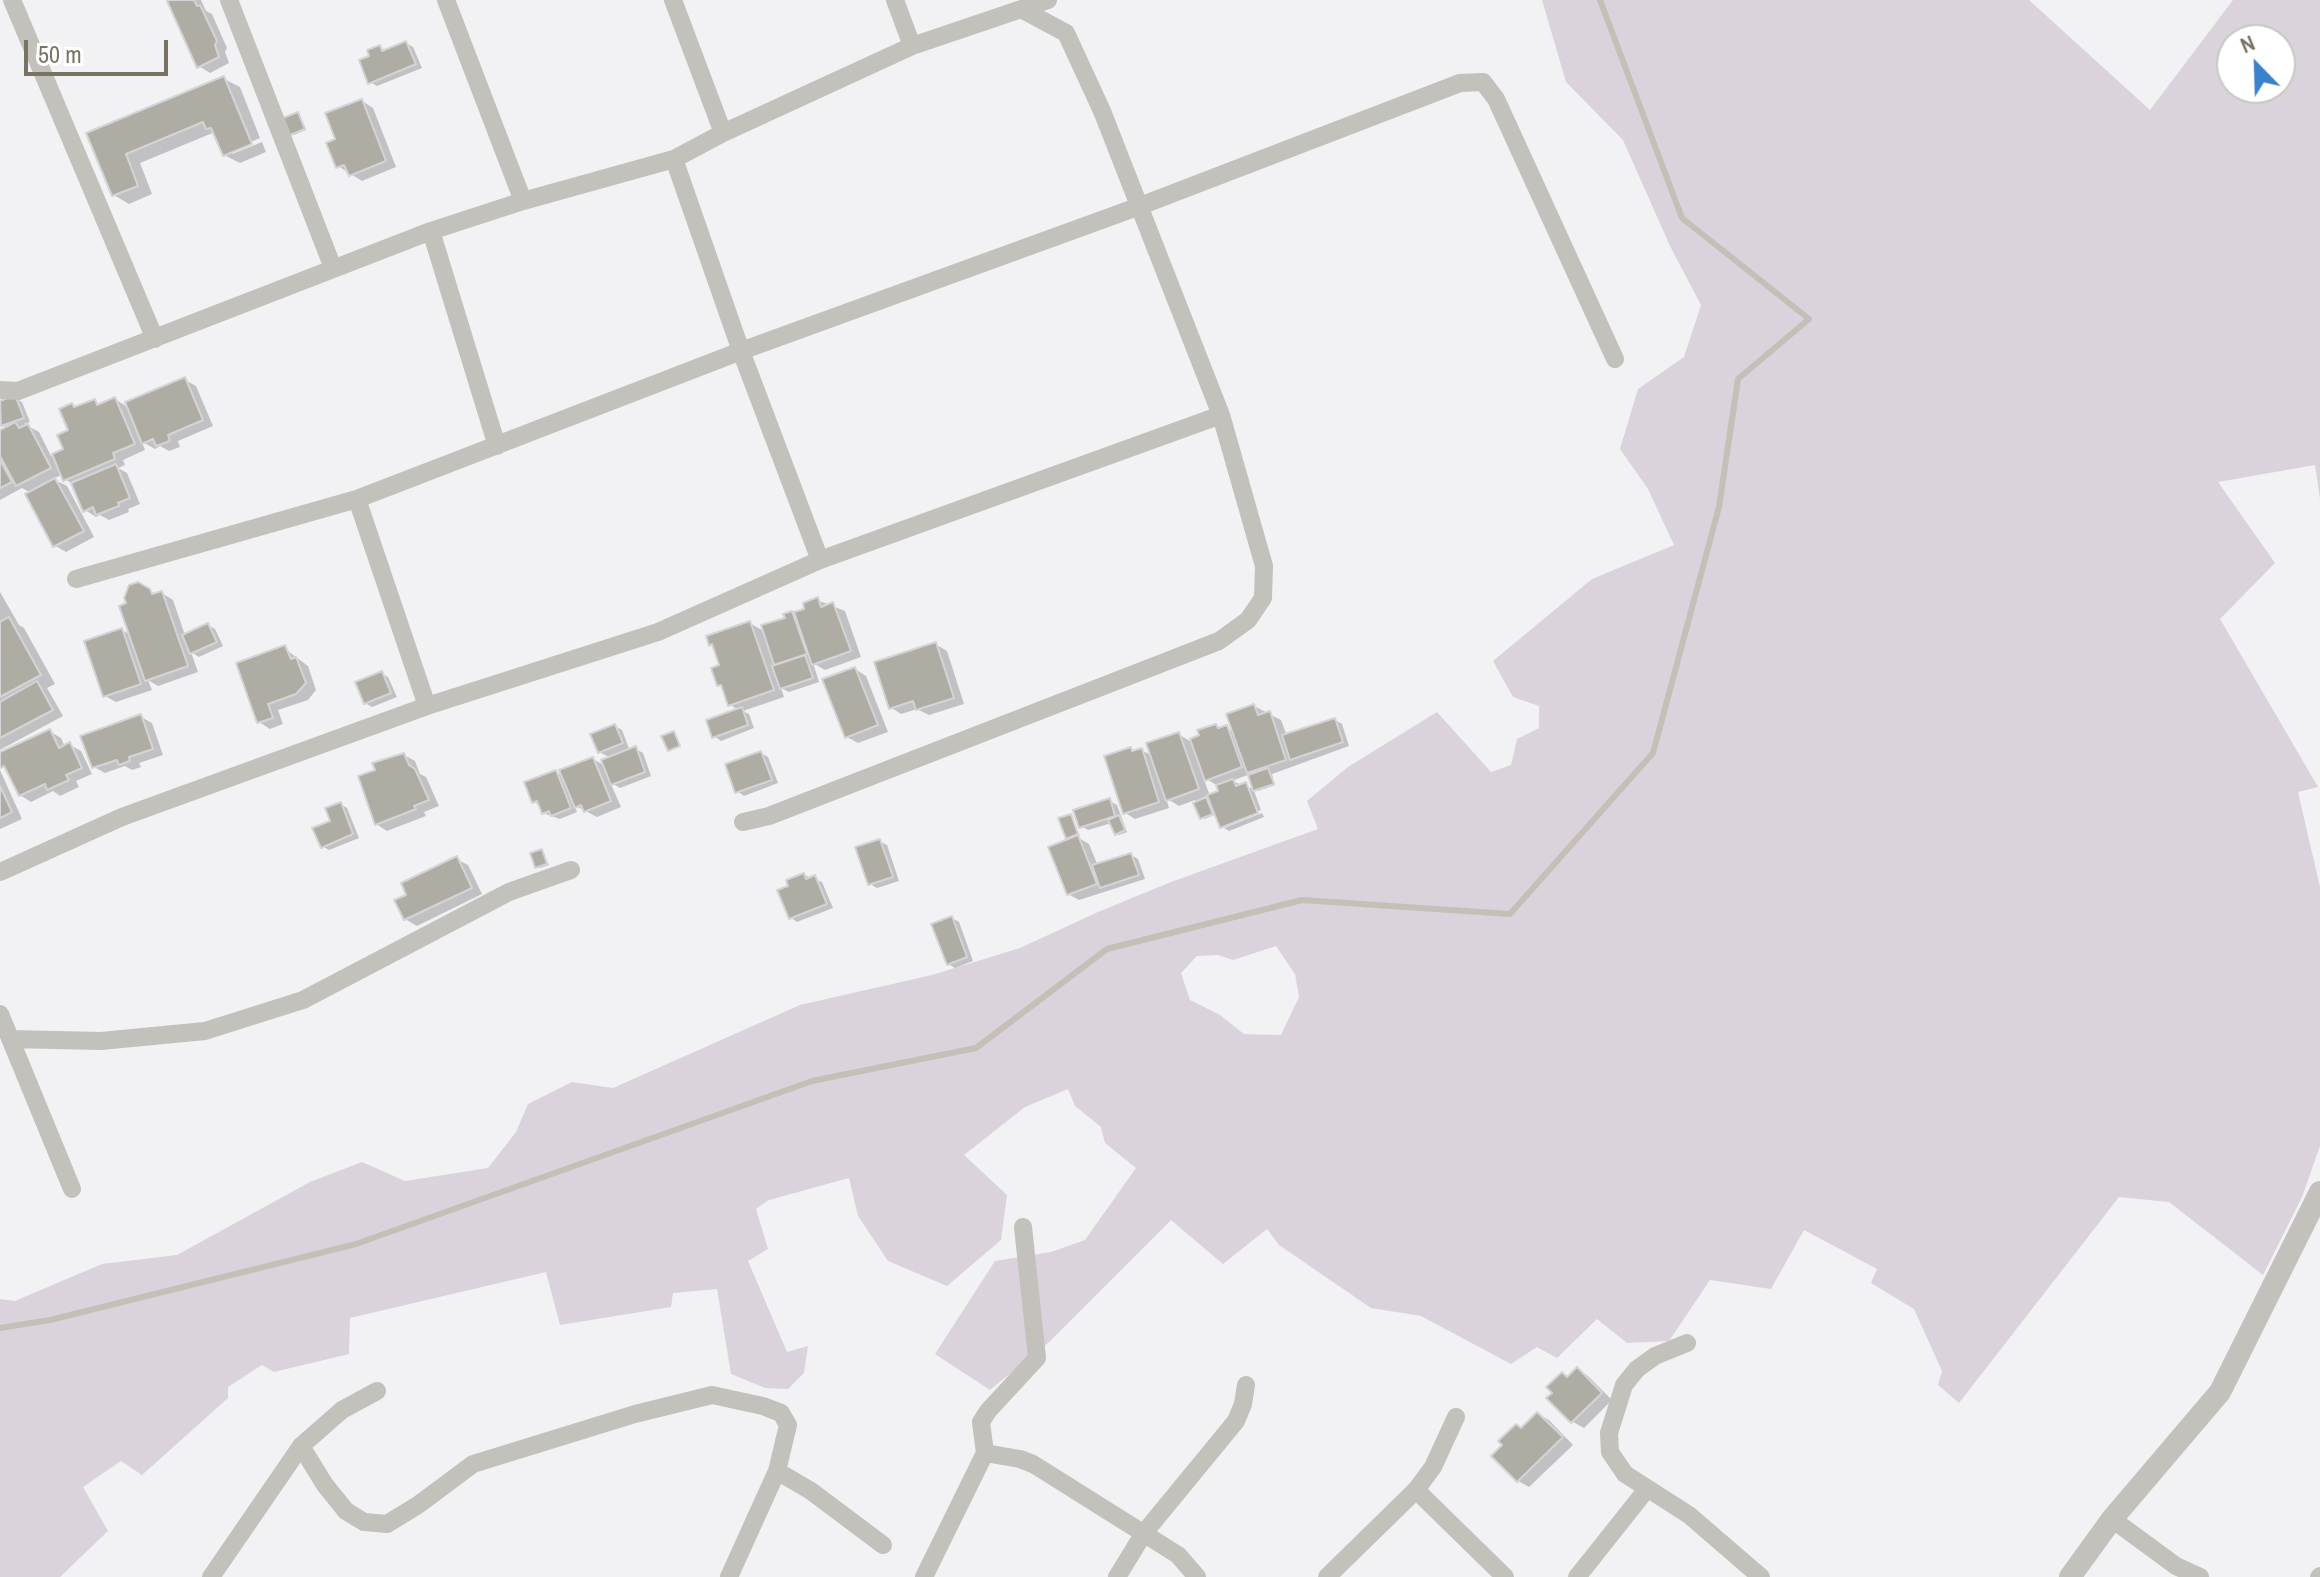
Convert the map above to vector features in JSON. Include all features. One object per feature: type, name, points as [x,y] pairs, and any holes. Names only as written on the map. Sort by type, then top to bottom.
[{"type":"street","points":[[12,0],[155,339]]},
{"type":"street","points":[[229,0],[333,268]]},
{"type":"street","points":[[446,0],[523,201]]},
{"type":"street","points":[[673,0],[723,133]]},
{"type":"street","points":[[895,0],[912,46]]},
{"type":"street","points":[[0,390],[18,391],[431,231],[523,201],[674,159],[723,133],[912,46],[1048,0]]},
{"type":"street","points":[[743,822],[769,816],[1219,641],[1248,620],[1263,598],[1264,566],[1221,415],[1102,111],[1066,33],[1023,10]]},
{"type":"street","points":[[76,579],[357,499],[741,351],[1140,206],[1460,83],[1483,82],[1496,99],[1615,359]]},
{"type":"street","points":[[674,159],[741,351],[820,560]]},
{"type":"street","points":[[431,231],[497,446]]},
{"type":"street","points":[[0,872],[122,817],[427,706],[658,632],[820,560],[1221,415]]},
{"type":"street","points":[[357,499],[427,706]]},
{"type":"street","points":[[10,1039],[101,1041],[205,1031],[303,1000],[509,892],[571,870]]},
{"type":"street","points":[[0,1014],[72,1189]]},
{"type":"street","points":[[2070,1577],[2112,1519],[2220,1392],[2320,1192]]},
{"type":"street","points":[[924,1577],[985,1453],[981,1422],[1037,1358],[1023,1227]]},
{"type":"street","points":[[1687,1343],[1655,1356],[1637,1369],[1624,1385],[1609,1433],[1610,1452],[1625,1474],[1689,1515],[1761,1577]]},
{"type":"street","points":[[1117,1577],[1144,1533],[1236,1421],[1246,1385]]},
{"type":"street","points":[[211,1577],[301,1446],[342,1410],[377,1391]]},
{"type":"street","points":[[301,1446],[325,1485],[346,1511],[364,1522],[387,1524],[473,1464],[635,1414],[712,1395],[763,1406],[781,1413],[788,1425],[777,1471],[729,1577]]},
{"type":"street","points":[[1327,1577],[1416,1490],[1433,1467],[1456,1417]]},
{"type":"street","points":[[985,1453],[1033,1464],[1178,1555],[1197,1577]]},
{"type":"street","points":[[777,1471],[811,1491],[883,1545]]},
{"type":"street","points":[[1577,1577],[1647,1489]]},
{"type":"street","points":[[1416,1490],[1505,1577]]},
{"type":"street","points":[[2112,1519],[2176,1566],[2200,1577]]},
{"type":"shaded area","points":[[1542,0],[2029,0],[2150,110],[2233,0],[2320,0],[2320,499],[2315,465],[2218,482],[2275,563],[2220,619],[2318,787],[2298,792],[2320,887],[2320,1146],[2302,1197],[2263,1275],[2169,1202],[2119,1197],[1959,1403],[1938,1385],[1942,1371],[1914,1309],[1871,1283],[1877,1269],[1804,1230],[1771,1289],[1710,1280],[1669,1341],[1627,1343],[1597,1319],[1557,1358],[1537,1347],[1511,1364],[1421,1316],[1371,1308],[1279,1245],[1267,1229],[1223,1264],[1171,1220],[1049,1342],[990,1390],[935,1354],[995,1261],[1051,1252],[1085,1240],[1136,1168],[1105,1143],[1101,1127],[1075,1106],[1068,1089],[1025,1107],[964,1155],[1007,1195],[1001,1240],[947,1286],[888,1261],[858,1216],[849,1178],[769,1200],[756,1209],[768,1249],[748,1261],[787,1352],[808,1346],[804,1373],[788,1389],[765,1388],[731,1374],[717,1289],[673,1293],[671,1307],[560,1325],[546,1272],[350,1318],[349,1354],[274,1372],[262,1365],[228,1387],[228,1398],[142,1475],[121,1461],[83,1487],[108,1531],[60,1577],[0,1577],[0,1299],[15,1301],[102,1264],[177,1255],[310,1182],[362,1162],[405,1181],[488,1168],[516,1132],[528,1104],[572,1082],[613,1088],[800,1005],[932,975],[1020,948],[1171,882],[1318,829],[1307,801],[1348,767],[1437,712],[1491,772],[1511,765],[1517,739],[1539,728],[1539,706],[1513,697],[1493,661],[1592,579],[1674,545],[1648,489],[1620,449],[1638,389],[1684,357],[1701,305],[1670,246],[1623,140],[1566,82]],"holes":[[[1276,946],[1295,974],[1299,997],[1281,1035],[1244,1034],[1220,1015],[1190,1000],[1181,973],[1197,956],[1218,955],[1233,960]]]},
{"type":"building","points":[[194,0],[197,6],[200,5],[217,41],[215,45],[219,57],[197,68],[167,1]]},
{"type":"building","points":[[406,41],[416,64],[368,84],[359,60],[369,56],[367,50],[380,45],[382,51]]},
{"type":"building","points":[[224,76],[252,144],[223,156],[211,128],[206,129],[203,122],[126,154],[138,186],[112,196],[86,133]]},
{"type":"building","points":[[362,99],[386,161],[349,176],[344,165],[336,168],[326,143],[335,139],[325,113]]},
{"type":"building","points":[[298,112],[305,129],[290,135],[283,118]]},
{"type":"building","points":[[185,377],[203,420],[168,435],[170,441],[156,446],[153,439],[142,444],[125,402]]},
{"type":"building","points":[[15,395],[24,418],[1,426],[0,401]]},
{"type":"building","points":[[115,397],[135,444],[113,453],[115,459],[63,481],[52,454],[63,449],[57,435],[68,430],[59,409],[95,399],[97,405]]},
{"type":"building","points":[[15,422],[19,428],[28,424],[51,468],[16,486],[0,456],[0,430]]},
{"type":"building","points":[[0,460],[12,482],[0,488]]},
{"type":"building","points":[[116,464],[130,498],[96,515],[93,507],[83,512],[71,483]]},
{"type":"building","points":[[55,478],[84,531],[53,547],[25,494]]},
{"type":"building","points":[[138,582],[150,589],[152,594],[162,591],[188,666],[145,681],[119,606],[126,603],[124,598],[129,585]]},
{"type":"building","points":[[818,597],[821,607],[833,602],[851,651],[812,665],[794,612],[804,609],[803,603]]},
{"type":"building","points":[[792,611],[807,654],[774,665],[761,625],[785,618],[783,614]]},
{"type":"building","points":[[9,617],[41,675],[0,697],[0,622]]},
{"type":"building","points":[[750,621],[774,690],[728,706],[711,668],[719,665],[706,636]]},
{"type":"building","points":[[208,623],[217,642],[190,654],[182,635]]},
{"type":"building","points":[[122,628],[141,684],[103,697],[84,641]]},
{"type":"building","points":[[936,642],[954,698],[916,710],[913,701],[889,709],[874,662]]},
{"type":"building","points":[[285,645],[291,659],[296,657],[306,683],[296,694],[268,704],[273,718],[257,723],[236,663]]},
{"type":"building","points":[[805,655],[813,678],[780,689],[772,666]]},
{"type":"building","points":[[855,667],[878,725],[845,738],[822,679]]},
{"type":"building","points":[[382,671],[391,693],[364,704],[355,682]]},
{"type":"building","points":[[37,681],[53,710],[0,738],[0,702]]},
{"type":"building","points":[[1254,704],[1258,715],[1270,711],[1286,760],[1247,773],[1226,714]]},
{"type":"building","points":[[742,707],[748,725],[712,738],[706,720]]},
{"type":"building","points":[[141,714],[153,749],[129,757],[130,761],[119,765],[117,760],[92,768],[80,736]]},
{"type":"building","points":[[1335,718],[1343,742],[1290,760],[1282,735]]},
{"type":"building","points":[[615,724],[623,743],[598,753],[590,734]]},
{"type":"building","points":[[1216,724],[1218,728],[1227,725],[1242,767],[1205,781],[1190,739],[1199,735],[1197,730]]},
{"type":"building","points":[[50,729],[59,748],[70,742],[82,768],[66,775],[69,780],[47,790],[45,784],[19,796],[4,766],[0,766],[0,752]]},
{"type":"building","points":[[674,731],[680,746],[668,751],[661,736]]},
{"type":"building","points":[[1179,732],[1199,789],[1166,801],[1146,743]]},
{"type":"building","points":[[636,746],[645,772],[611,785],[601,760]]},
{"type":"building","points":[[1131,747],[1132,751],[1142,748],[1159,802],[1123,814],[1104,756]]},
{"type":"building","points":[[761,751],[772,780],[735,793],[725,764]]},
{"type":"building","points":[[404,753],[429,800],[414,806],[416,809],[375,825],[358,776],[375,770],[372,763]]},
{"type":"building","points":[[593,757],[611,801],[584,812],[581,805],[575,808],[559,770]]},
{"type":"building","points":[[1268,768],[1274,784],[1253,791],[1248,775]]},
{"type":"building","points":[[556,770],[571,808],[551,816],[549,811],[542,814],[537,801],[532,803],[524,782]]},
{"type":"building","points":[[1233,779],[1236,786],[1246,782],[1258,813],[1220,828],[1207,795],[1218,791],[1216,785]]},
{"type":"building","points":[[0,786],[12,812],[0,818]]},
{"type":"building","points":[[1206,797],[1213,814],[1200,819],[1193,803]]},
{"type":"building","points":[[1110,798],[1115,816],[1079,828],[1073,810]]},
{"type":"building","points":[[341,802],[353,834],[321,848],[312,828],[330,821],[325,808]]},
{"type":"building","points":[[1071,814],[1078,834],[1066,839],[1058,818]]},
{"type":"building","points":[[1119,815],[1125,830],[1115,835],[1108,820]]},
{"type":"building","points":[[1078,835],[1097,884],[1067,895],[1048,847]]},
{"type":"building","points":[[880,839],[893,877],[868,885],[855,847]]},
{"type":"building","points":[[542,849],[547,864],[535,868],[530,853]]},
{"type":"building","points":[[1131,853],[1139,875],[1100,888],[1092,865]]},
{"type":"building","points":[[457,856],[472,888],[404,920],[394,900],[406,895],[401,883]]},
{"type":"building","points":[[804,873],[806,879],[815,875],[827,904],[789,919],[777,890],[788,886],[786,880]]},
{"type":"building","points":[[952,916],[967,957],[947,965],[931,924]]},
{"type":"building","points":[[1577,1367],[1602,1393],[1571,1423],[1546,1398],[1552,1393],[1546,1387],[1562,1372],[1567,1377]]},
{"type":"building","points":[[1537,1412],[1563,1437],[1517,1482],[1491,1456],[1502,1445],[1498,1441],[1516,1424],[1521,1428]]},
{"type":"waterway","points":[[0,1328],[50,1320],[356,1244],[812,1081],[976,1048],[1107,949],[1302,900],[1510,914],[1653,753],[1719,507],[1738,379],[1809,319],[1682,218],[1600,0]]}]
